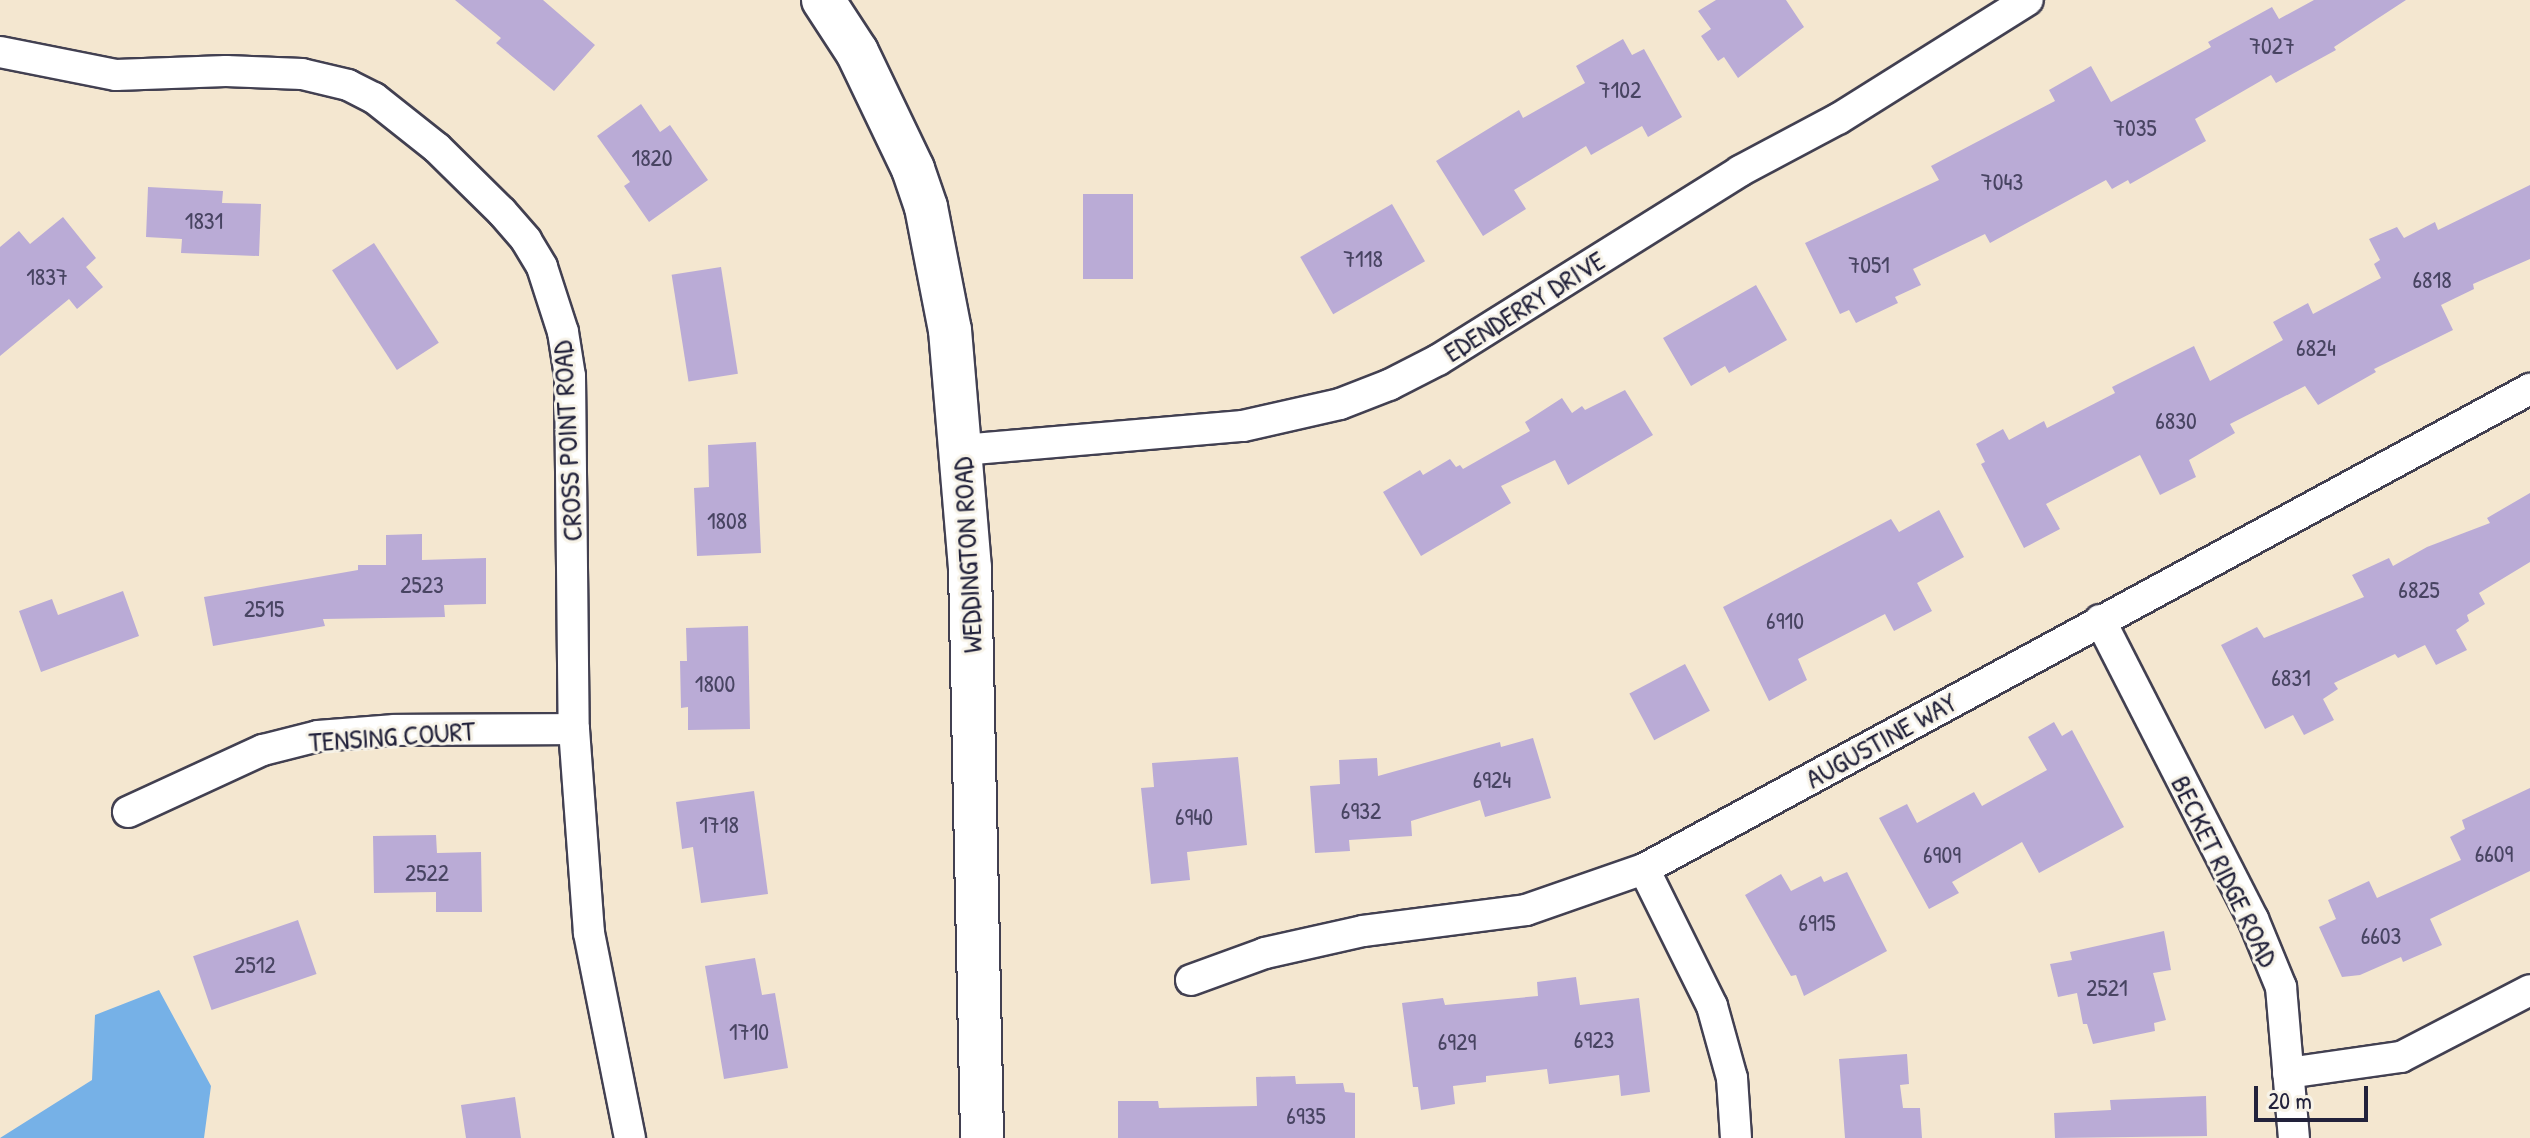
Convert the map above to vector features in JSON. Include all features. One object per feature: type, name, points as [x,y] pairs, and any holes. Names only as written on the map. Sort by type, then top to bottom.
[{"type":"main road","name":"WEDDINGTON ROAD","points":[[823,0],[857,52],[913,169],[926,207],[950,330],[970,568],[982,1138]]},
{"type":"street","name":"EDENDERRY DRIVE","points":[[962,450],[1243,426],[1340,404],[1389,385],[1438,360],[1740,171],[1838,119],[2028,0]]},
{"type":"street","name":"CROSS POINT ROAD","points":[[0,52],[116,75],[241,71],[302,74],[348,85],[374,98],[417,131],[526,240],[547,281],[563,332],[570,376],[574,729],[589,933],[630,1138]]},
{"type":"street","name":"AUGUSTINE WAY","points":[[1191,980],[1265,953],[1363,931],[1526,910],[1644,869],[2530,389]]},
{"type":"street","name":"BECKET RIDGE ROAD","points":[[2100,620],[2253,919],[2281,987],[2294,1138]]},
{"type":"street","name":"TENSING COURT","points":[[128,812],[263,750],[318,736],[395,730],[574,729]]},
{"type":"street","points":[[1644,869],[1712,1006],[1732,1078],[1736,1138]]},
{"type":"street","points":[[2288,1073],[2401,1057],[2530,990]]},
{"type":"water","points":[[159,990],[211,1086],[204,1138],[0,1138],[92,1080],[95,1015]]},
{"type":"building","points":[[455,0],[543,0],[595,45],[554,91],[496,43],[501,38]]},
{"type":"building","points":[[1716,0],[1786,0],[1804,27],[1738,78],[1724,57],[1718,61],[1701,36],[1711,29],[1698,11]]},
{"type":"building","points":[[2314,0],[2406,0],[2334,47],[2336,50],[2276,83],[2271,75],[2195,119],[2206,141],[2130,184],[2128,180],[2112,189],[2106,180],[1990,243],[1985,234],[1913,269],[1921,285],[1895,297],[1898,303],[1856,323],[1849,310],[1840,314],[1805,243],[1939,180],[1931,166],[2055,101],[2049,90],[2091,66],[2111,102],[2211,47],[2208,42],[2272,7],[2279,19]]},
{"type":"building","points":[[1623,39],[1632,55],[1644,49],[1682,117],[1648,137],[1642,126],[1591,155],[1586,146],[1514,190],[1526,209],[1483,236],[1436,161],[1519,110],[1523,118],[1585,83],[1576,66]]},
{"type":"building","points":[[641,104],[660,132],[670,125],[708,180],[649,222],[624,186],[630,182],[597,136]]},
{"type":"building","points":[[2530,185],[2530,259],[2473,284],[2474,289],[2441,305],[2453,330],[2374,369],[2376,372],[2318,405],[2305,386],[2230,424],[2235,433],[2189,460],[2196,477],[2160,495],[2140,455],[2046,504],[2060,529],[2024,548],[1981,464],[1985,462],[1976,444],[2003,429],[2009,440],[2044,421],[2047,428],[2115,393],[2112,387],[2194,346],[2210,381],[2283,340],[2273,322],[2308,303],[2313,314],[2381,278],[2374,264],[2380,260],[2369,239],[2397,227],[2404,238],[2435,222],[2438,230]]},
{"type":"building","points":[[148,187],[223,191],[222,203],[261,204],[259,256],[181,253],[182,239],[146,237]]},
{"type":"building","points":[[1083,194],[1133,194],[1133,279],[1083,279]]},
{"type":"building","points":[[1392,204],[1425,261],[1333,314],[1300,257]]},
{"type":"building","points":[[63,217],[96,258],[86,267],[103,287],[77,309],[69,299],[0,356],[0,247],[19,231],[30,244]]},
{"type":"building","points":[[374,243],[439,343],[397,370],[332,270]]},
{"type":"building","points":[[721,267],[738,374],[689,381],[672,275]]},
{"type":"building","points":[[1756,285],[1787,340],[1729,373],[1725,366],[1691,386],[1663,338]]},
{"type":"building","points":[[1625,390],[1653,435],[1568,485],[1555,460],[1501,486],[1511,503],[1421,556],[1383,492],[1420,470],[1423,475],[1450,459],[1456,467],[1460,465],[1463,469],[1530,431],[1525,422],[1562,398],[1572,413],[1582,406],[1585,410]]},
{"type":"building","points":[[756,442],[761,553],[697,556],[694,488],[709,487],[708,445]]},
{"type":"building","points":[[2530,493],[2530,562],[2479,593],[2485,604],[2467,615],[2469,621],[2456,630],[2467,650],[2436,665],[2425,645],[2398,658],[2395,654],[2334,683],[2338,689],[2323,699],[2334,720],[2304,735],[2293,715],[2265,729],[2221,645],[2257,627],[2264,638],[2364,597],[2352,575],[2389,558],[2393,566],[2427,547],[2490,523],[2487,518]]},
{"type":"building","points":[[1939,510],[1964,557],[1917,583],[1932,611],[1894,631],[1885,614],[1798,659],[1807,680],[1769,701],[1723,607],[1891,519],[1899,532]]},
{"type":"building","points":[[422,534],[422,560],[486,558],[486,604],[444,605],[445,617],[323,619],[325,626],[213,646],[204,597],[358,570],[358,565],[386,565],[386,535]]},
{"type":"building","points":[[123,591],[139,636],[41,672],[19,611],[52,599],[58,615]]},
{"type":"building","points":[[748,626],[750,729],[688,730],[688,707],[681,708],[680,661],[687,661],[686,628]]},
{"type":"building","points":[[1685,664],[1710,711],[1654,740],[1629,694]]},
{"type":"building","points":[[2054,722],[2062,736],[2072,730],[2124,827],[2039,873],[2022,842],[1952,882],[1959,893],[1929,909],[1879,818],[1907,804],[1917,823],[1974,792],[1982,806],[2047,770],[2028,737]]},
{"type":"building","points":[[1533,738],[1551,798],[1485,817],[1480,800],[1411,821],[1412,836],[1349,840],[1350,851],[1315,853],[1310,786],[1340,784],[1339,760],[1377,758],[1378,776],[1500,742],[1501,747]]},
{"type":"building","points":[[1238,757],[1247,845],[1187,852],[1190,880],[1151,884],[1141,788],[1154,787],[1152,763]]},
{"type":"building","points":[[2530,788],[2530,871],[2430,919],[2442,945],[2403,962],[2401,957],[2360,975],[2342,977],[2319,927],[2336,919],[2328,900],[2369,881],[2377,898],[2461,860],[2450,837],[2465,829],[2462,820]]},
{"type":"building","points":[[754,791],[768,894],[701,903],[693,847],[682,849],[676,802]]},
{"type":"building","points":[[436,835],[437,853],[481,852],[482,912],[436,912],[436,892],[374,893],[373,836]]},
{"type":"building","points":[[1847,872],[1887,951],[1804,996],[1796,975],[1791,976],[1745,895],[1781,874],[1791,891],[1821,876],[1824,882]]},
{"type":"building","points":[[298,920],[317,974],[212,1010],[193,956]]},
{"type":"building","points":[[2164,931],[2171,970],[2153,973],[2166,1020],[2154,1023],[2155,1031],[2093,1044],[2087,1024],[2083,1024],[2077,993],[2058,997],[2050,964],[2072,960],[2070,952]]},
{"type":"building","points":[[755,958],[762,995],[775,993],[788,1068],[724,1079],[705,966]]},
{"type":"building","points":[[1576,977],[1580,1005],[1639,998],[1650,1092],[1621,1096],[1619,1075],[1549,1084],[1547,1069],[1486,1076],[1486,1082],[1453,1086],[1455,1104],[1421,1110],[1418,1087],[1413,1087],[1402,1003],[1443,998],[1445,1005],[1538,996],[1537,982]]},
{"type":"building","points":[[1907,1054],[1909,1084],[1900,1085],[1903,1108],[1920,1108],[1922,1138],[1845,1138],[1839,1059]]},
{"type":"building","points":[[1295,1076],[1296,1084],[1343,1083],[1345,1092],[1355,1093],[1355,1138],[1118,1138],[1118,1101],[1158,1101],[1159,1108],[1257,1106],[1256,1077]]},
{"type":"building","points":[[2206,1096],[2207,1136],[2055,1138],[2054,1113],[2111,1110],[2110,1100]]},
{"type":"building","points":[[515,1097],[521,1138],[466,1138],[461,1105]]}]
